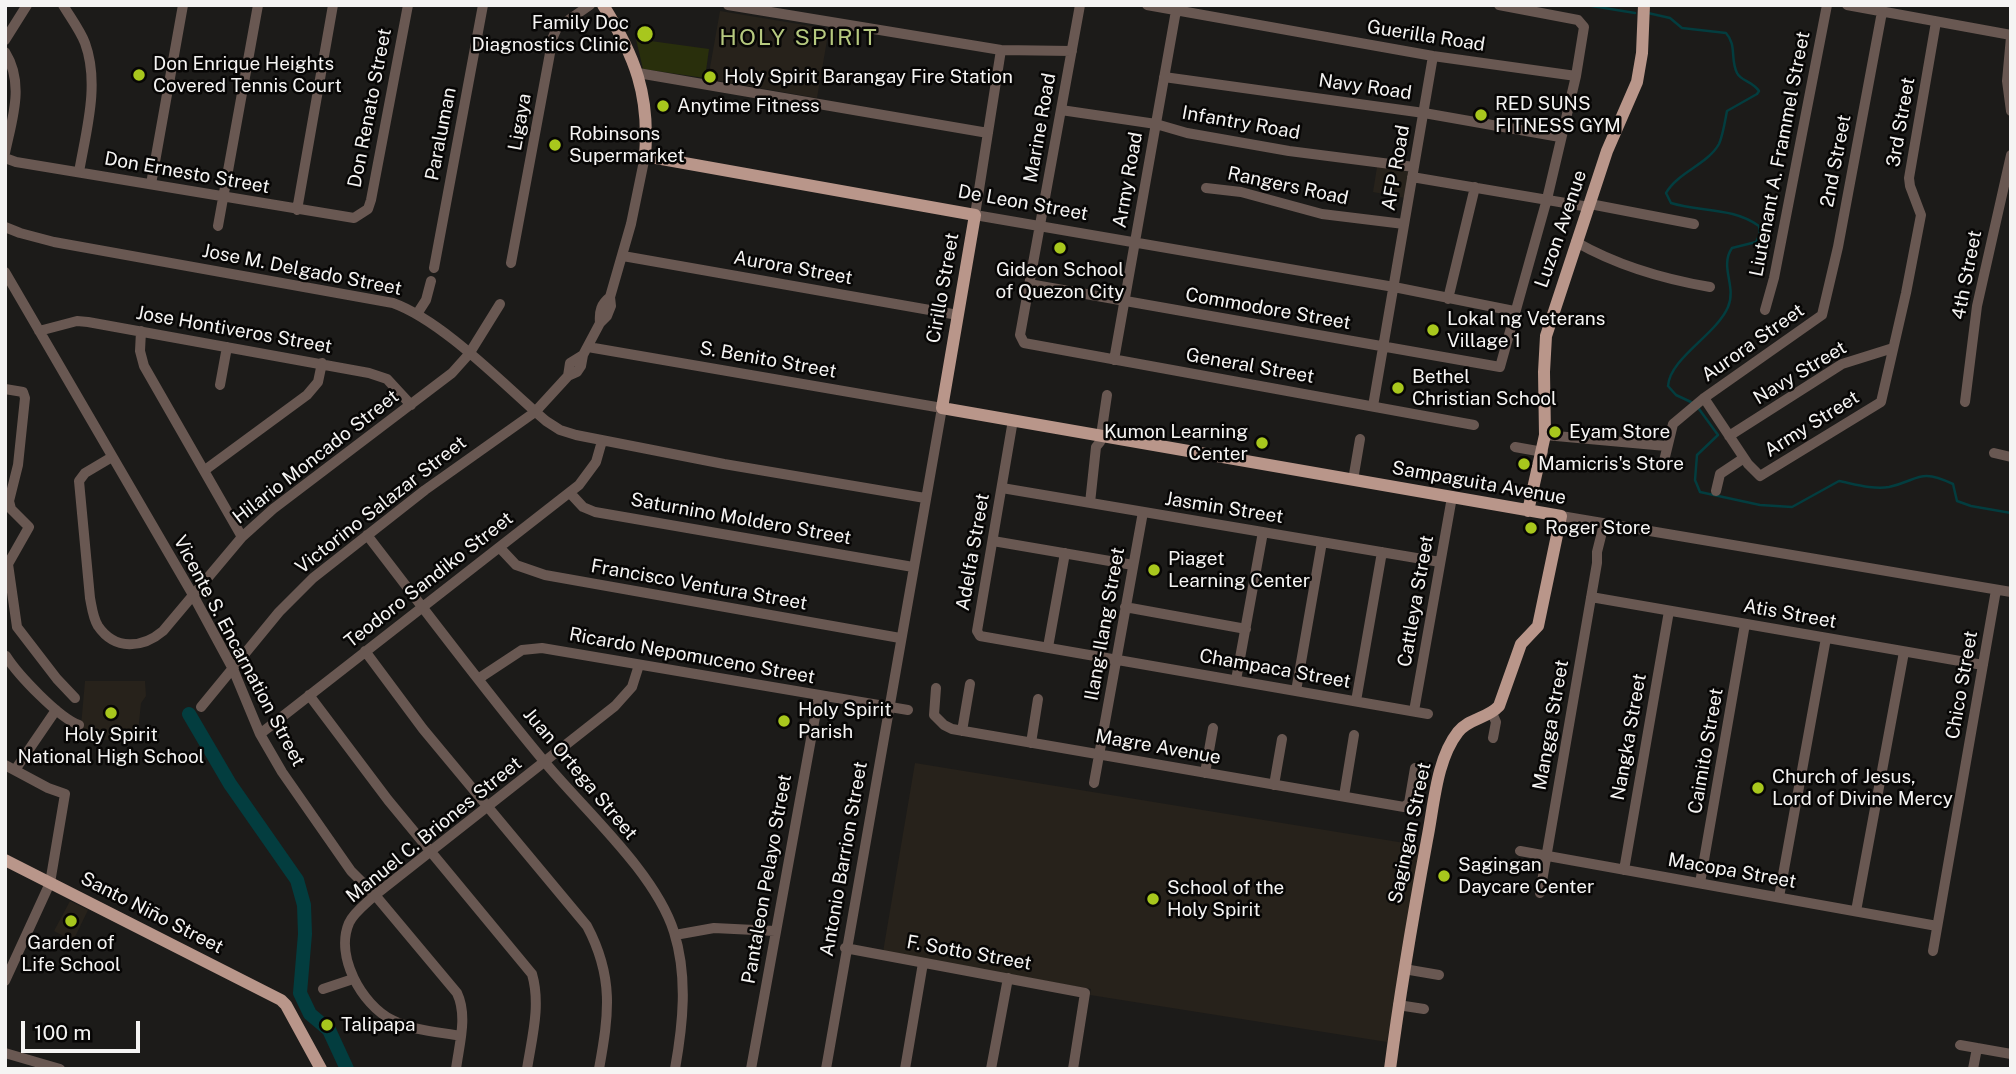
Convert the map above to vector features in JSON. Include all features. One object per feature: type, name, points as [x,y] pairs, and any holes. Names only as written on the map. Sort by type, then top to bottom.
[{"type":"main road","points":[[603,5],[624,39],[638,73],[645,104],[645,156]]},
{"type":"main road","name":"Luzon Avenue","points":[[1528,511],[1545,435],[1546,336],[1607,151],[1637,82],[1642,53],[1644,5]]},
{"type":"main road","name":"De Leon Street","points":[[645,156],[975,215]]},
{"type":"main road","name":"Cirillo Street","points":[[942,408],[975,215]]},
{"type":"main road","name":"Sampaguita Avenue","points":[[942,408],[1100,439],[1561,516]]},
{"type":"main road","points":[[1492,713],[1503,698],[1521,644],[1538,626],[1561,516]]},
{"type":"main road","name":"Sagingan Street","points":[[1390,1069],[1404,970],[1436,791],[1445,759],[1458,732],[1471,721],[1492,713]]},
{"type":"main road","name":"Santo Niño Street","points":[[5,860],[281,1000],[321,1069]]},
{"type":"street","points":[[5,40],[27,5]]},
{"type":"street","points":[[63,5],[85,43],[90,68],[91,95],[79,172]]},
{"type":"street","points":[[151,184],[183,5]]},
{"type":"street","points":[[218,226],[258,5]]},
{"type":"street","points":[[297,210],[333,5]]},
{"type":"street","name":"Don Renato Street","points":[[362,215],[371,200],[408,5]]},
{"type":"street","name":"Paraluman","points":[[434,268],[483,5]]},
{"type":"street","name":"Ligaya","points":[[511,263],[552,37],[557,27],[590,5]]},
{"type":"street","points":[[728,5],[1001,50],[1072,51]]},
{"type":"street","name":"Marine Road","points":[[1021,340],[1080,5]]},
{"type":"street","name":"Guerilla Road","points":[[1147,5],[1177,8],[1433,56],[1576,76]]},
{"type":"street","points":[[1499,5],[1583,23],[1576,76],[1547,199],[1514,311]]},
{"type":"street","name":"Liutenant A. Frammel Street","points":[[1766,310],[1827,5]]},
{"type":"street","points":[[1847,5],[2011,36],[2007,81],[2011,111]]},
{"type":"street","name":"Army Road","points":[[1114,360],[1177,8]]},
{"type":"street","name":"2nd Street","points":[[1822,315],[1838,247],[1882,12]]},
{"type":"street","name":"3rd Street","points":[[1893,348],[1921,215],[1909,178],[1936,22]]},
{"type":"street","name":"Cirillo Street","points":[[975,215],[1001,50]]},
{"type":"street","points":[[5,52],[14,71],[17,95],[5,156]]},
{"type":"street","name":"AFP Road","points":[[1373,406],[1433,56]]},
{"type":"street","points":[[638,73],[988,133]]},
{"type":"street","name":"Navy Road","points":[[1164,77],[1424,113],[1560,137]]},
{"type":"street","name":"Infantry Road","points":[[1061,110],[1156,124],[1187,133],[1413,172],[1475,187],[1694,224]]},
{"type":"street","name":"4th Street","points":[[1965,402],[1978,306],[2011,155]]},
{"type":"street","name":"Don Ernesto Street","points":[[5,156],[79,172],[344,218],[362,215]]},
{"type":"street","name":"Victorino Salazar Street","points":[[201,707],[295,595],[367,535],[535,412],[568,376],[579,369],[600,323],[599,313],[603,303],[610,297],[623,256],[645,156]]},
{"type":"street","points":[[1448,299],[1475,187]]},
{"type":"street","name":"Rangers Road","points":[[1206,188],[1241,192],[1322,214],[1404,225]]},
{"type":"street","name":"De Leon Street","points":[[975,215],[1514,311]]},
{"type":"street","name":"Jose M. Delgado Street","points":[[5,227],[54,242],[393,303],[417,314],[560,430],[602,441],[724,464],[925,498]]},
{"type":"street","points":[[1576,242],[1613,261],[1672,279],[1710,287]]},
{"type":"street","name":"Aurora Street","points":[[623,256],[958,315]]},
{"type":"street","name":"Vicente S. Encarnation Street","points":[[5,272],[193,595],[233,669],[260,734],[282,772],[351,871],[376,895],[457,993],[462,1010],[456,1069]]},
{"type":"street","points":[[417,314],[426,300],[431,281]]},
{"type":"street","name":"Commodore Street","points":[[1029,284],[1500,367],[1514,311]]},
{"type":"street","points":[[5,298],[16,292]]},
{"type":"street","name":"Hilario Moncado Street","points":[[113,457],[85,473],[79,481],[90,598],[98,626],[117,642],[141,644],[163,631],[242,537],[273,509],[452,373],[469,354],[500,304]]},
{"type":"street","name":"Aurora Street","points":[[1662,465],[1673,424],[1698,403],[1822,315]]},
{"type":"street","name":"Jose Hontiveros Street","points":[[39,331],[77,321],[322,363],[387,379],[411,405]]},
{"type":"street","points":[[141,331],[140,351],[144,366],[242,537]]},
{"type":"street","name":"General Street","points":[[1021,340],[1027,345],[1475,425]]},
{"type":"street","points":[[220,385],[227,347]]},
{"type":"street","name":"Navy Street","points":[[1729,436],[1842,364],[1893,348]]},
{"type":"street","name":"Army Street","points":[[1698,403],[1729,436],[1755,473],[1763,475],[1881,401],[1893,348]]},
{"type":"street","name":"S. Benito Street","points":[[585,351],[942,408]]},
{"type":"street","points":[[205,470],[307,395],[317,382],[322,363]]},
{"type":"street","points":[[5,389],[19,390],[24,396],[18,466],[9,501],[11,509],[29,527],[9,560],[7,578],[19,631],[75,698]]},
{"type":"street","points":[[1090,503],[1097,461],[1096,447],[1100,439],[1107,395]]},
{"type":"street","name":"Antonio Barrion Street","points":[[826,1069],[845,948],[942,408]]},
{"type":"street","name":"Adelfa Street","points":[[1013,420],[978,634],[988,638],[1116,659]]},
{"type":"street","points":[[1545,435],[1666,446]]},
{"type":"street","points":[[1353,480],[1360,439]]},
{"type":"street","name":"Teodoro Sandiko Street","points":[[260,734],[570,492],[590,472],[602,441]]},
{"type":"street","points":[[1515,447],[1543,452]]},
{"type":"street","points":[[1994,453],[2011,457]]},
{"type":"street","points":[[1716,491],[1720,474],[1744,458]]},
{"type":"street","name":"Jasmin Street","points":[[1002,488],[1440,562]]},
{"type":"street","name":"Saturnino Moldero Street","points":[[570,492],[583,507],[595,512],[913,567]]},
{"type":"street","name":"Cattleya Street","points":[[1414,711],[1452,497]]},
{"type":"street","name":"Ilang-Ilang Street","points":[[1094,783],[1143,512]]},
{"type":"street","name":"Sampaguita Avenue","points":[[1561,516],[2011,592]]},
{"type":"street","name":"Mangga Street","points":[[1540,893],[1597,563],[1602,548],[1604,524]]},
{"type":"street","points":[[1236,680],[1263,532]]},
{"type":"street","name":"Juan Ortega Street","points":[[367,535],[545,763],[647,881],[662,905],[675,935],[683,984],[682,1026],[676,1069]]},
{"type":"street","points":[[993,541],[1133,565]]},
{"type":"street","points":[[1296,691],[1322,542]]},
{"type":"street","name":"Francisco Ventura Street","points":[[500,548],[516,565],[545,575],[900,638]]},
{"type":"street","points":[[1356,701],[1382,552]]},
{"type":"street","points":[[1048,647],[1065,554]]},
{"type":"street","name":"Chico Street","points":[[1933,951],[1996,590]]},
{"type":"street","name":"Atis Street","points":[[1591,597],[1983,665]]},
{"type":"street","points":[[1125,607],[1245,629]]},
{"type":"street","name":"Nangka Street","points":[[1624,870],[1669,611]]},
{"type":"street","name":"Caimito Street","points":[[1700,883],[1745,624]]},
{"type":"street","points":[[1779,897],[1826,638]]},
{"type":"street","name":"Ricardo Nepomuceno Street","points":[[478,679],[513,656],[533,648],[908,710]]},
{"type":"street","points":[[365,651],[423,729],[575,909],[598,946],[607,989],[599,1069]]},
{"type":"street","points":[[1856,911],[1904,652]]},
{"type":"street","points":[[6,656],[55,710],[67,720],[79,725]]},
{"type":"street","name":"Champaca Street","points":[[1116,659],[1428,714]]},
{"type":"street","name":"Manuel C. Briones Street","points":[[461,1036],[407,1026],[392,1020],[370,1001],[353,979],[347,959],[349,923],[376,895],[625,697],[637,677],[639,665]]},
{"type":"street","points":[[962,731],[970,684]]},
{"type":"street","name":"Magre Avenue","points":[[936,688],[933,709],[937,720],[962,731],[1274,785],[1407,806],[1415,768]]},
{"type":"street","points":[[309,695],[381,791],[532,974],[536,986],[537,1010],[527,1069]]},
{"type":"street","name":"Pantaleon Pelayo Street","points":[[751,1069],[818,695]]},
{"type":"street","points":[[1031,743],[1038,699]]},
{"type":"street","points":[[5,981],[50,883],[65,794],[10,768],[55,710]]},
{"type":"street","points":[[1492,713],[1496,722],[1493,737]]},
{"type":"street","points":[[1205,773],[1213,728]]},
{"type":"street","points":[[1344,796],[1354,735]]},
{"type":"street","points":[[1274,785],[1282,739]]},
{"type":"street","name":"Macopa Street","points":[[1520,851],[1937,926]]},
{"type":"street","points":[[675,935],[714,928],[775,931]]},
{"type":"street","name":"F. Sotto Street","points":[[845,948],[1085,992],[1073,1069]]},
{"type":"street","points":[[905,1069],[923,963]]},
{"type":"street","points":[[1404,970],[1439,975]]},
{"type":"street","points":[[991,1069],[1007,978]]},
{"type":"street","points":[[323,989],[353,979]]},
{"type":"street","points":[[1398,1005],[1424,1009]]},
{"type":"street","points":[[1960,1045],[2011,1054]]},
{"type":"street","points":[[1973,1069],[1977,1048]]},
{"type":"street","points":[[5,1053],[60,1069]]},
{"type":"shaded area","points":[[720,11],[829,29],[817,98],[708,79]]},
{"type":"shaded area","points":[[1377,167],[1410,172],[1405,198],[1373,192]]},
{"type":"shaded area","name":"Holy Spirit National High School","points":[[85,681],[145,681],[146,696],[141,703],[137,743],[80,737]]},
{"type":"shaded area","name":"School of the Holy Spirit","points":[[915,763],[1423,846],[1387,1042],[1090,995],[1091,989],[883,952]]},
{"type":"shaded area","name":"Garden of Life School","points":[[70,901],[88,910],[73,941],[54,931]]},
{"type":"green space","points":[[636,39],[709,49],[705,78],[643,69]]},
{"type":"waterway","points":[[1586,5],[1635,13]]},
{"type":"waterway","points":[[1648,13],[1670,18],[1682,28],[1726,33],[1731,42],[1737,73],[1759,91],[1727,111],[1719,144],[1714,151],[1678,179],[1666,193],[1671,203],[1727,213],[1749,220],[1759,226],[1760,234],[1756,242],[1732,248],[1727,262],[1731,292],[1728,307],[1671,376],[1668,386],[1676,395],[1691,402]]},
{"type":"waterway","points":[[1699,409],[1718,435],[1697,455],[1695,480],[1700,492],[1760,505],[1792,507],[1839,481],[1883,488],[1926,476],[1953,484],[1957,501],[2011,513]]},
{"type":"waterway","points":[[189,714],[230,784],[297,880],[304,905],[305,934],[300,993],[310,1014],[329,1030],[347,1069]]},
{"type":"place","name":"Family Doc Diagnostics Clinic","points":[[645,34]]},
{"type":"place","name":"Don Enrique Heights Covered Tennis Court","points":[[139,75]]},
{"type":"place","name":"Holy Spirit Barangay Fire Station","points":[[710,77]]},
{"type":"place","name":"Anytime Fitness","points":[[663,106]]},
{"type":"place","name":"RED SUNS FITNESS GYM","points":[[1481,115]]},
{"type":"place","name":"Robinsons Supermarket","points":[[555,145]]},
{"type":"place","name":"Gideon School of Quezon City","points":[[1060,248]]},
{"type":"place","name":"Lokal ng Veterans Village 1","points":[[1433,330]]},
{"type":"place","name":"Bethel Christian School","points":[[1398,388]]},
{"type":"place","name":"Eyam Store","points":[[1555,432]]},
{"type":"place","name":"Kumon Learning Center","points":[[1262,443]]},
{"type":"place","name":"Mamicris's Store","points":[[1524,464]]},
{"type":"place","name":"Roger Store","points":[[1531,528]]},
{"type":"place","name":"Piaget Learning Center","points":[[1154,570]]},
{"type":"place","name":"Holy Spirit National High School","points":[[111,713]]},
{"type":"place","name":"Holy Spirit Parish","points":[[784,721]]},
{"type":"place","name":"Church of Jesus, Lord of Divine Mercy","points":[[1758,788]]},
{"type":"place","name":"Sagingan Daycare Center","points":[[1444,876]]},
{"type":"place","name":"School of the Holy Spirit","points":[[1153,899]]},
{"type":"place","name":"Garden of Life School","points":[[71,921]]},
{"type":"place","name":"Talipapa","points":[[327,1025]]},
{"type":"district","name":"HOLY SPIRIT","points":[[799,38]]}]
